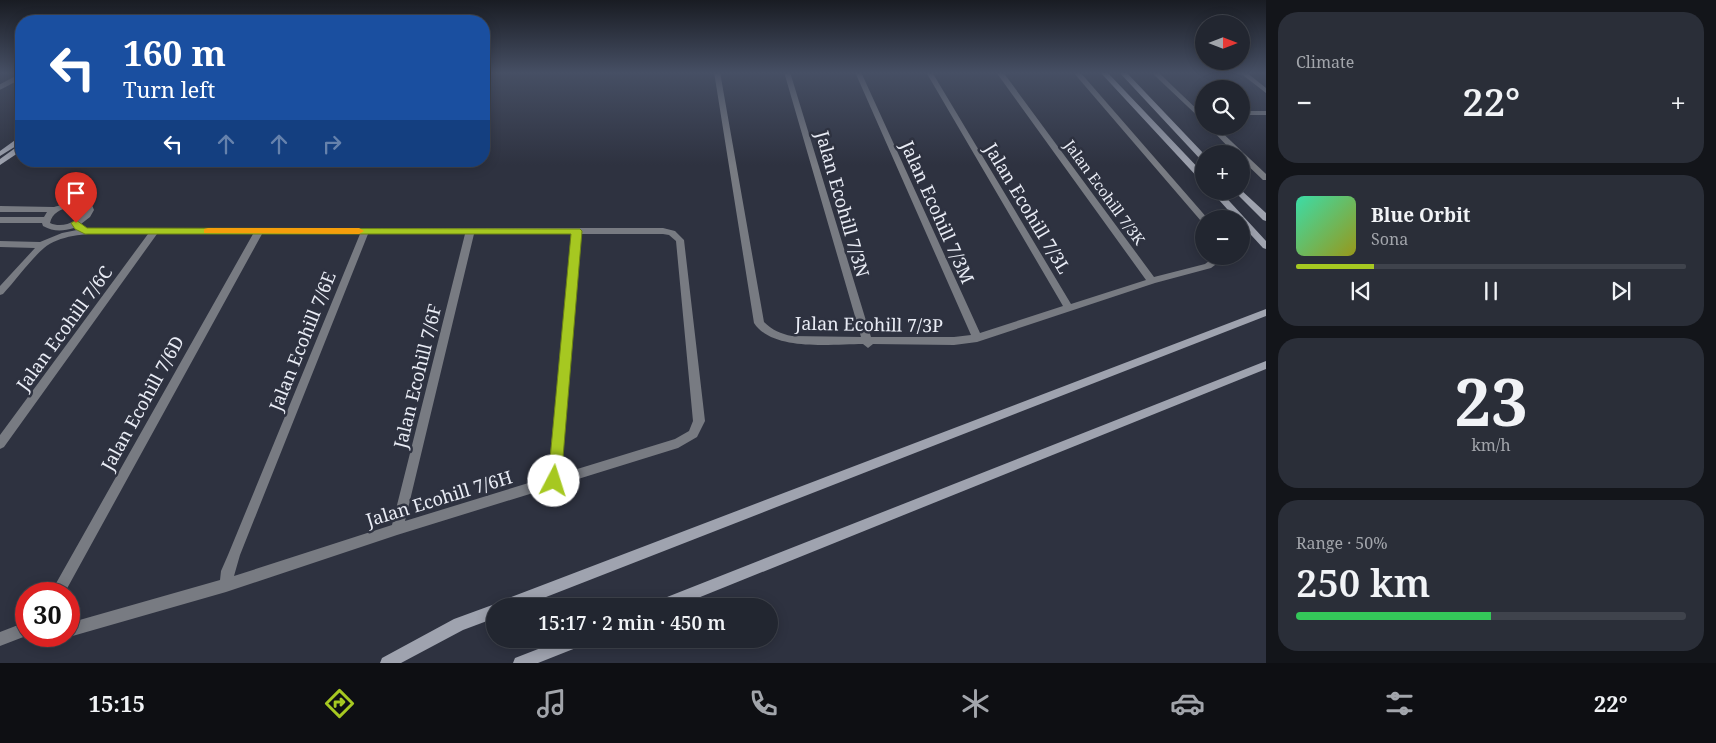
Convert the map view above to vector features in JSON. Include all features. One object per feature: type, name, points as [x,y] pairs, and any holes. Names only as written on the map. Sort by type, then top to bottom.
[{"type":"street","name":"Jalan Ecohill 7/3P","points":[[722,103],[759,323],[763,330],[792,340],[867,342],[954,341],[977,338],[1152,281],[1210,265]]},
{"type":"street","name":"Jalan Ecohill 7/3N","points":[[796,103],[867,342]]},
{"type":"street","name":"Jalan Ecohill 7/3M","points":[[872,103],[977,338]]},
{"type":"street","name":"Jalan Ecohill 7/3L","points":[[947,103],[1069,308]]},
{"type":"street","name":"Jalan Ecohill 7/3K","points":[[1023,103],[1152,281]]},
{"type":"street","points":[[1103,103],[1196,210]]},
{"type":"street","points":[[1132,103],[1195,169]]},
{"type":"street","points":[[1152,103],[1195,149]]},
{"type":"street","points":[[1250,113],[1266,113]]},
{"type":"street","points":[[1221,135],[1231,145]]},
{"type":"street","points":[[0,154],[15,144]]},
{"type":"street","points":[[0,163],[15,152]]},
{"type":"street","points":[[1250,163],[1266,178]]},
{"type":"street","points":[[1223,200],[1233,210]]},
{"type":"street","points":[[1247,200],[1266,218]]},
{"type":"street","points":[[0,209],[55,210],[69,205],[86,205],[90,210],[88,214],[76,223],[58,228],[48,226],[45,220]]},
{"type":"street","points":[[0,220],[45,220],[55,210]]},
{"type":"street","points":[[76,223],[78,227],[85,231]]},
{"type":"street","points":[[0,292],[58,228]]},
{"type":"street","points":[[1250,229],[1266,246]]},
{"type":"street","points":[[0,244],[43,244],[65,235],[85,231],[577,231],[554,481]]},
{"type":"street","name":"Jalan Ecohill 7/6C","points":[[0,444],[155,231]]},
{"type":"street","name":"Jalan Ecohill 7/6D","points":[[64,582],[259,231]]},
{"type":"street","name":"Jalan Ecohill 7/6E","points":[[226,585],[228,571],[234,555],[365,231]]},
{"type":"street","name":"Jalan Ecohill 7/6F","points":[[397,529],[470,231]]},
{"type":"street","name":"Jalan Ecohill 7/6H","points":[[226,585],[397,529],[678,443],[693,434],[699,421],[680,240],[672,233],[662,231],[577,231]]},
{"type":"street","points":[[527,598],[1266,312]]},
{"type":"street","points":[[682,598],[1266,364]]},
{"type":"street","points":[[80,627],[226,585]]},
{"type":"street","points":[[387,663],[459,624],[486,614]]},
{"type":"street","points":[[520,663],[558,648]]},
{"type":"slow traffic","points":[[208,231],[359,231]]},
{"type":"route","points":[[76,223],[81,230],[85,231],[577,231],[554,481]]}]
